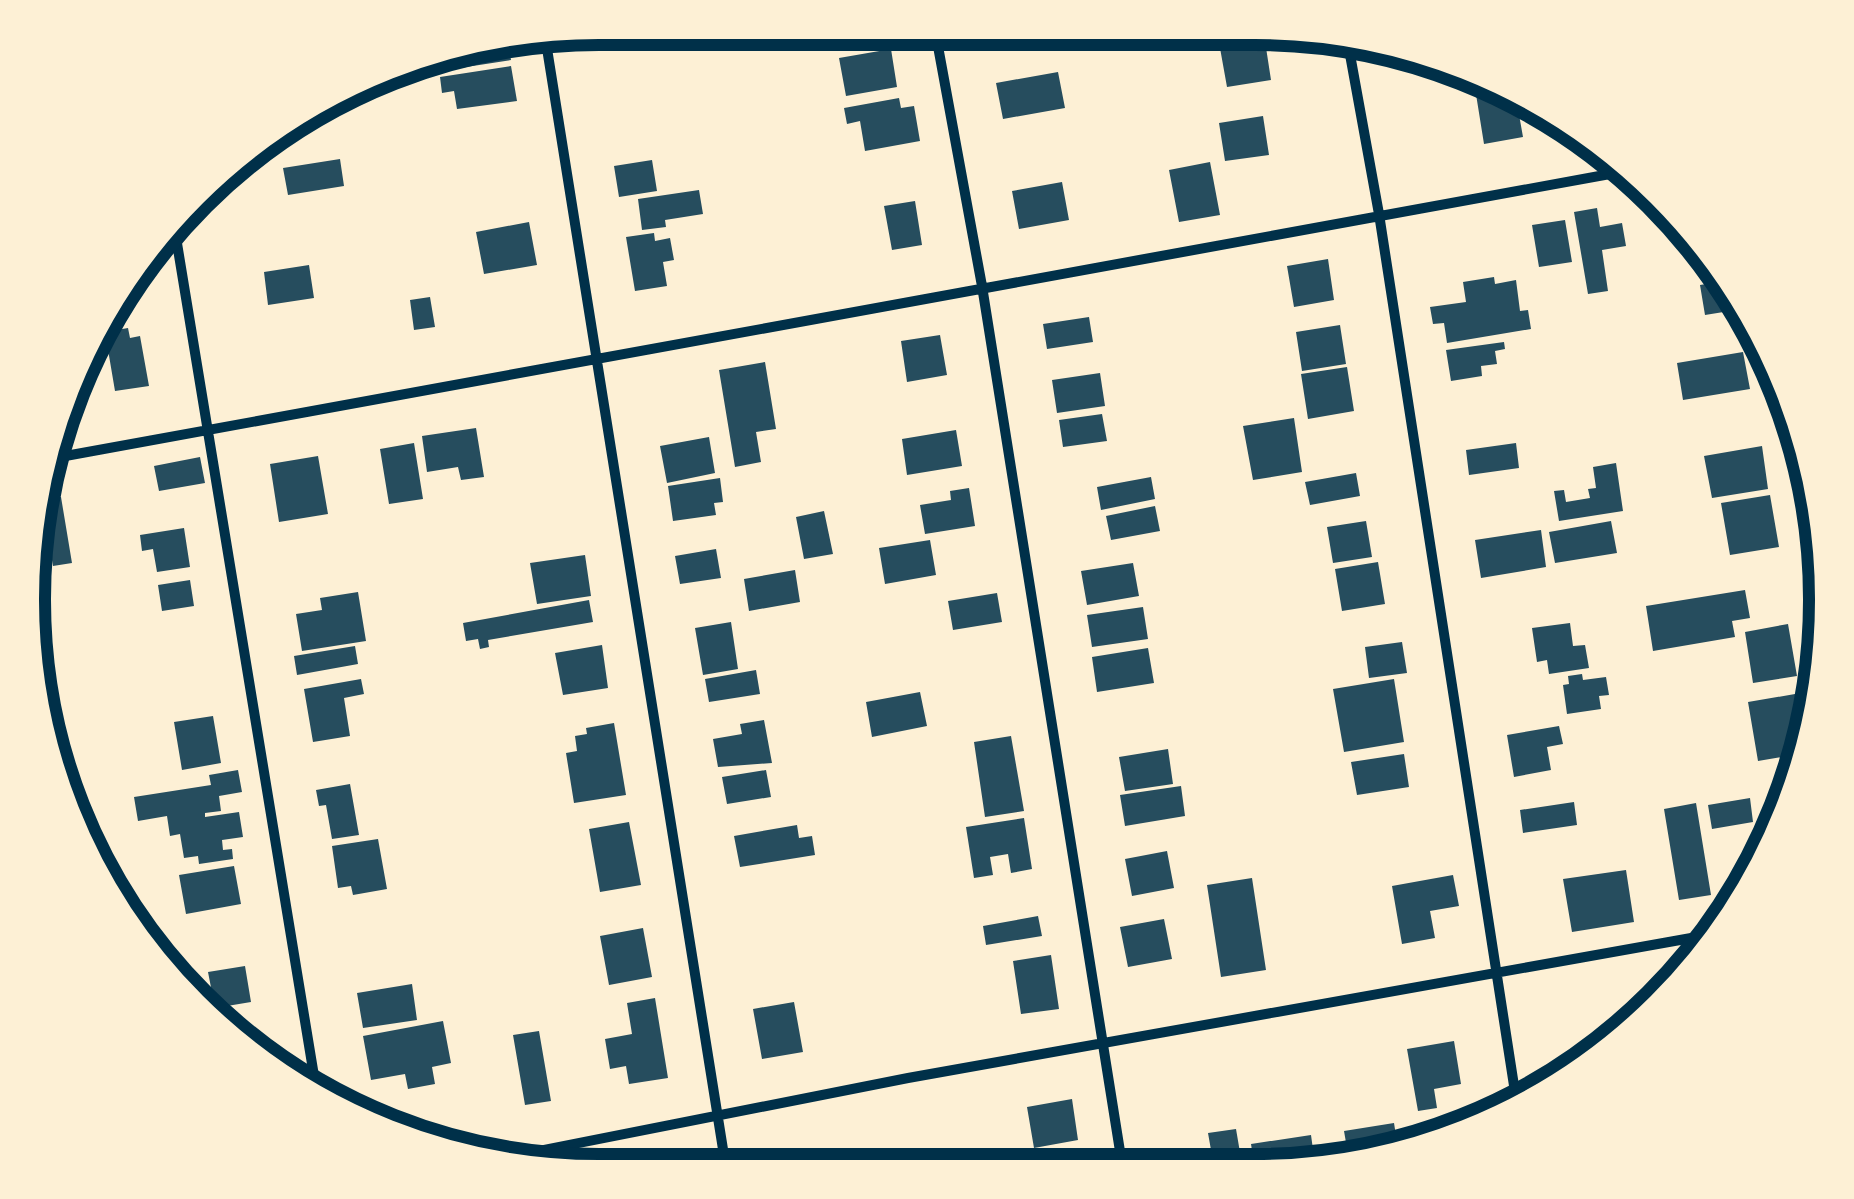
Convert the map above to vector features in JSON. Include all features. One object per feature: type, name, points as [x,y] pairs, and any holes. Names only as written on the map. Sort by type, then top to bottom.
[{"type":"street","points":[[938,45],[982,286],[1120,1154]]},
{"type":"street","points":[[547,48],[724,1154]]},
{"type":"street","points":[[1350,54],[1380,214],[1513,1090]]},
{"type":"street","points":[[64,456],[1609,174]]},
{"type":"street","points":[[177,241],[314,1075]]},
{"type":"street","points":[[540,1150],[1102,1043],[1692,939]]},
{"type":"building","points":[[1266,45],[1271,80],[1227,87],[1220,48]]},
{"type":"building","points":[[891,49],[897,87],[846,96],[839,58]]},
{"type":"building","points":[[510,53],[511,60],[434,72],[456,64]]},
{"type":"building","points":[[511,66],[517,101],[457,109],[454,91],[442,93],[440,77]]},
{"type":"building","points":[[1058,72],[1065,108],[1003,119],[996,83]]},
{"type":"building","points":[[1475,91],[1519,112],[1523,137],[1484,144]]},
{"type":"building","points":[[899,98],[901,108],[914,106],[920,141],[865,151],[860,121],[847,124],[844,108]]},
{"type":"building","points":[[1263,116],[1269,155],[1225,161],[1219,123]]},
{"type":"building","points":[[340,159],[344,186],[288,195],[283,168]]},
{"type":"building","points":[[652,160],[657,191],[619,197],[614,166]]},
{"type":"building","points":[[1210,162],[1220,215],[1179,222],[1169,170]]},
{"type":"building","points":[[1062,182],[1069,220],[1019,229],[1012,191]]},
{"type":"building","points":[[699,190],[703,214],[665,220],[666,227],[642,230],[638,199]]},
{"type":"building","points":[[915,201],[922,245],[892,250],[884,206]]},
{"type":"building","points":[[1597,208],[1600,227],[1622,223],[1626,246],[1602,250],[1608,291],[1588,294],[1574,212]]},
{"type":"building","points":[[1565,220],[1572,262],[1539,267],[1532,225]]},
{"type":"building","points":[[529,222],[537,265],[484,274],[476,232]]},
{"type":"building","points":[[654,233],[655,241],[670,238],[674,260],[663,262],[667,286],[635,291],[626,237]]},
{"type":"building","points":[[1328,259],[1334,300],[1294,307],[1287,266]]},
{"type":"building","points":[[309,265],[314,298],[268,305],[264,272]]},
{"type":"building","points":[[1494,277],[1495,284],[1516,280],[1520,311],[1528,310],[1531,329],[1447,343],[1444,323],[1433,324],[1430,307],[1466,302],[1463,282]]},
{"type":"building","points":[[1710,283],[1728,311],[1705,315],[1700,285]]},
{"type":"building","points":[[430,297],[435,327],[414,330],[410,300]]},
{"type":"building","points":[[1089,317],[1093,342],[1047,349],[1043,324]]},
{"type":"building","points":[[1340,325],[1346,364],[1302,371],[1296,332]]},
{"type":"building","points":[[128,328],[130,338],[140,336],[149,386],[115,391],[107,344],[115,330]]},
{"type":"building","points":[[940,335],[947,375],[907,382],[901,341]]},
{"type":"building","points":[[1504,342],[1505,349],[1495,351],[1497,364],[1481,366],[1482,376],[1451,381],[1446,350]]},
{"type":"building","points":[[1743,352],[1750,389],[1683,400],[1677,363]]},
{"type":"building","points":[[765,362],[776,429],[756,432],[761,462],[735,467],[719,370]]},
{"type":"building","points":[[1347,367],[1354,411],[1308,419],[1301,374]]},
{"type":"building","points":[[1100,373],[1105,406],[1057,413],[1052,380]]},
{"type":"building","points":[[1102,414],[1107,441],[1063,447],[1059,420]]},
{"type":"building","points":[[1294,418],[1302,472],[1253,480],[1243,426]]},
{"type":"building","points":[[476,428],[484,477],[461,480],[458,467],[427,472],[422,436]]},
{"type":"building","points":[[956,430],[962,466],[907,475],[902,439]]},
{"type":"building","points":[[709,437],[715,473],[667,483],[660,446]]},
{"type":"building","points":[[414,443],[423,499],[389,504],[380,449]]},
{"type":"building","points":[[1516,443],[1519,468],[1469,475],[1466,450]]},
{"type":"building","points":[[1762,446],[1768,489],[1712,498],[1704,456]]},
{"type":"building","points":[[318,456],[328,514],[279,522],[270,464]]},
{"type":"building","points":[[200,457],[205,483],[159,491],[154,466]]},
{"type":"building","points":[[1616,463],[1623,511],[1559,521],[1554,491],[1564,490],[1566,502],[1590,498],[1588,489],[1596,488],[1593,467]]},
{"type":"building","points":[[1356,473],[1360,496],[1310,505],[1305,482]]},
{"type":"building","points":[[1151,477],[1155,499],[1101,510],[1097,487]]},
{"type":"building","points":[[720,478],[723,502],[714,503],[716,515],[673,521],[668,486]]},
{"type":"building","points":[[969,488],[975,526],[925,534],[920,505],[951,500],[950,491]]},
{"type":"building","points":[[1770,495],[1779,547],[1730,555],[1721,503]]},
{"type":"building","points":[[61,497],[72,563],[53,566],[49,540],[55,498]]},
{"type":"building","points":[[1155,506],[1160,531],[1111,540],[1106,516]]},
{"type":"building","points":[[824,511],[833,554],[804,559],[796,517]]},
{"type":"building","points":[[1366,521],[1372,557],[1333,563],[1327,527]]},
{"type":"building","points":[[1611,521],[1617,553],[1555,563],[1549,532]]},
{"type":"building","points":[[184,528],[190,567],[157,572],[153,549],[142,551],[140,535]]},
{"type":"building","points":[[1541,530],[1546,567],[1481,578],[1475,540]]},
{"type":"building","points":[[930,540],[936,575],[885,584],[879,548]]},
{"type":"building","points":[[716,549],[721,578],[680,584],[675,556]]},
{"type":"building","points":[[585,555],[591,596],[537,604],[530,563]]},
{"type":"building","points":[[1378,562],[1385,604],[1342,611],[1335,569]]},
{"type":"building","points":[[1133,563],[1139,596],[1087,605],[1081,571]]},
{"type":"building","points":[[795,570],[800,602],[749,611],[744,579]]},
{"type":"building","points":[[190,580],[194,606],[162,611],[158,585]]},
{"type":"building","points":[[1745,590],[1750,618],[1732,621],[1735,637],[1653,651],[1646,606]]},
{"type":"building","points":[[358,592],[366,641],[302,651],[296,614],[322,610],[320,598]]},
{"type":"building","points":[[997,593],[1002,622],[953,630],[948,601]]},
{"type":"building","points":[[589,600],[593,622],[488,640],[489,647],[480,649],[478,639],[466,641],[463,623]]},
{"type":"building","points":[[1143,607],[1148,639],[1092,647],[1087,615]]},
{"type":"building","points":[[731,622],[738,669],[703,675],[695,628]]},
{"type":"building","points":[[1570,623],[1573,646],[1585,645],[1589,668],[1549,674],[1547,660],[1537,662],[1532,628]]},
{"type":"building","points":[[1788,624],[1797,676],[1753,683],[1745,632]]},
{"type":"building","points":[[1402,642],[1407,673],[1369,678],[1365,647]]},
{"type":"building","points":[[602,645],[608,688],[563,695],[555,653]]},
{"type":"building","points":[[355,646],[358,664],[297,675],[294,656]]},
{"type":"building","points":[[1148,648],[1154,683],[1097,692],[1092,657]]},
{"type":"building","points":[[756,670],[760,694],[709,702],[705,679]]},
{"type":"building","points":[[1582,674],[1583,680],[1606,677],[1609,695],[1599,696],[1601,709],[1567,714],[1563,685],[1569,684],[1568,676]]},
{"type":"building","points":[[361,679],[364,694],[344,698],[350,736],[313,742],[304,689]]},
{"type":"building","points":[[1394,679],[1404,742],[1344,752],[1333,689]]},
{"type":"building","points":[[920,692],[927,726],[872,737],[866,702]]},
{"type":"building","points":[[1795,694],[1798,710],[1786,756],[1758,761],[1748,702]]},
{"type":"building","points":[[213,716],[221,763],[182,770],[174,722]]},
{"type":"building","points":[[764,720],[772,763],[718,767],[713,739],[742,734],[740,724]]},
{"type":"building","points":[[614,723],[626,795],[574,803],[566,753],[577,751],[575,736],[587,734],[586,728]]},
{"type":"building","points":[[1559,726],[1563,744],[1547,747],[1551,770],[1514,777],[1507,735]]},
{"type":"building","points":[[1011,736],[1024,811],[985,817],[974,742]]},
{"type":"building","points":[[1168,749],[1173,784],[1125,791],[1119,757]]},
{"type":"building","points":[[1404,754],[1409,787],[1357,795],[1351,762]]},
{"type":"building","points":[[238,770],[242,792],[219,796],[221,811],[205,813],[205,817],[239,812],[243,837],[222,840],[223,850],[232,849],[233,859],[199,864],[198,856],[184,858],[180,834],[170,836],[167,816],[138,821],[134,797],[211,785],[209,775]]},
{"type":"building","points":[[766,770],[771,797],[727,804],[722,777]]},
{"type":"building","points":[[350,784],[359,835],[332,839],[326,805],[319,806],[316,790]]},
{"type":"building","points":[[1181,786],[1185,816],[1125,826],[1120,795]]},
{"type":"building","points":[[1750,798],[1753,822],[1712,829],[1708,805]]},
{"type":"building","points":[[1574,802],[1577,825],[1523,833],[1520,810]]},
{"type":"building","points":[[1696,803],[1711,895],[1679,900],[1664,809]]},
{"type":"building","points":[[1024,818],[1032,869],[1011,873],[1008,854],[990,857],[993,875],[974,878],[966,827]]},
{"type":"building","points":[[629,822],[641,885],[600,892],[589,829]]},
{"type":"building","points":[[797,825],[799,838],[812,836],[815,855],[740,867],[734,836]]},
{"type":"building","points":[[378,839],[387,889],[353,895],[351,886],[338,888],[332,846]]},
{"type":"building","points":[[1167,851],[1174,888],[1132,896],[1125,859]]},
{"type":"building","points":[[234,866],[241,904],[186,914],[179,875]]},
{"type":"building","points":[[1626,870],[1634,922],[1572,932],[1563,879]]},
{"type":"building","points":[[1453,875],[1459,906],[1430,911],[1435,938],[1402,944],[1392,886]]},
{"type":"building","points":[[1252,878],[1266,970],[1221,977],[1207,885]]},
{"type":"building","points":[[1038,916],[1042,936],[986,945],[983,926]]},
{"type":"building","points":[[1164,919],[1172,959],[1128,967],[1120,927]]},
{"type":"building","points":[[643,928],[652,977],[609,985],[600,936]]},
{"type":"building","points":[[1051,955],[1059,1009],[1021,1014],[1013,961]]},
{"type":"building","points":[[245,966],[251,1002],[223,1007],[213,997],[208,972]]},
{"type":"building","points":[[412,984],[417,1020],[363,1028],[357,993]]},
{"type":"building","points":[[655,998],[668,1078],[629,1084],[626,1066],[610,1069],[605,1039],[632,1034],[627,1003]]},
{"type":"building","points":[[794,1002],[803,1052],[762,1059],[753,1009]]},
{"type":"building","points":[[443,1021],[451,1063],[432,1067],[435,1084],[408,1089],[405,1074],[371,1080],[363,1036]]},
{"type":"building","points":[[539,1031],[551,1101],[525,1105],[513,1035]]},
{"type":"building","points":[[1454,1041],[1461,1084],[1434,1089],[1437,1108],[1418,1111],[1407,1049]]},
{"type":"building","points":[[1072,1099],[1078,1140],[1034,1148],[1027,1107]]},
{"type":"building","points":[[1394,1123],[1396,1135],[1347,1146],[1344,1131]]},
{"type":"building","points":[[1236,1129],[1240,1154],[1186,1154],[1211,1150],[1208,1133]]},
{"type":"building","points":[[1311,1135],[1313,1151],[1253,1154],[1251,1144]]}]
